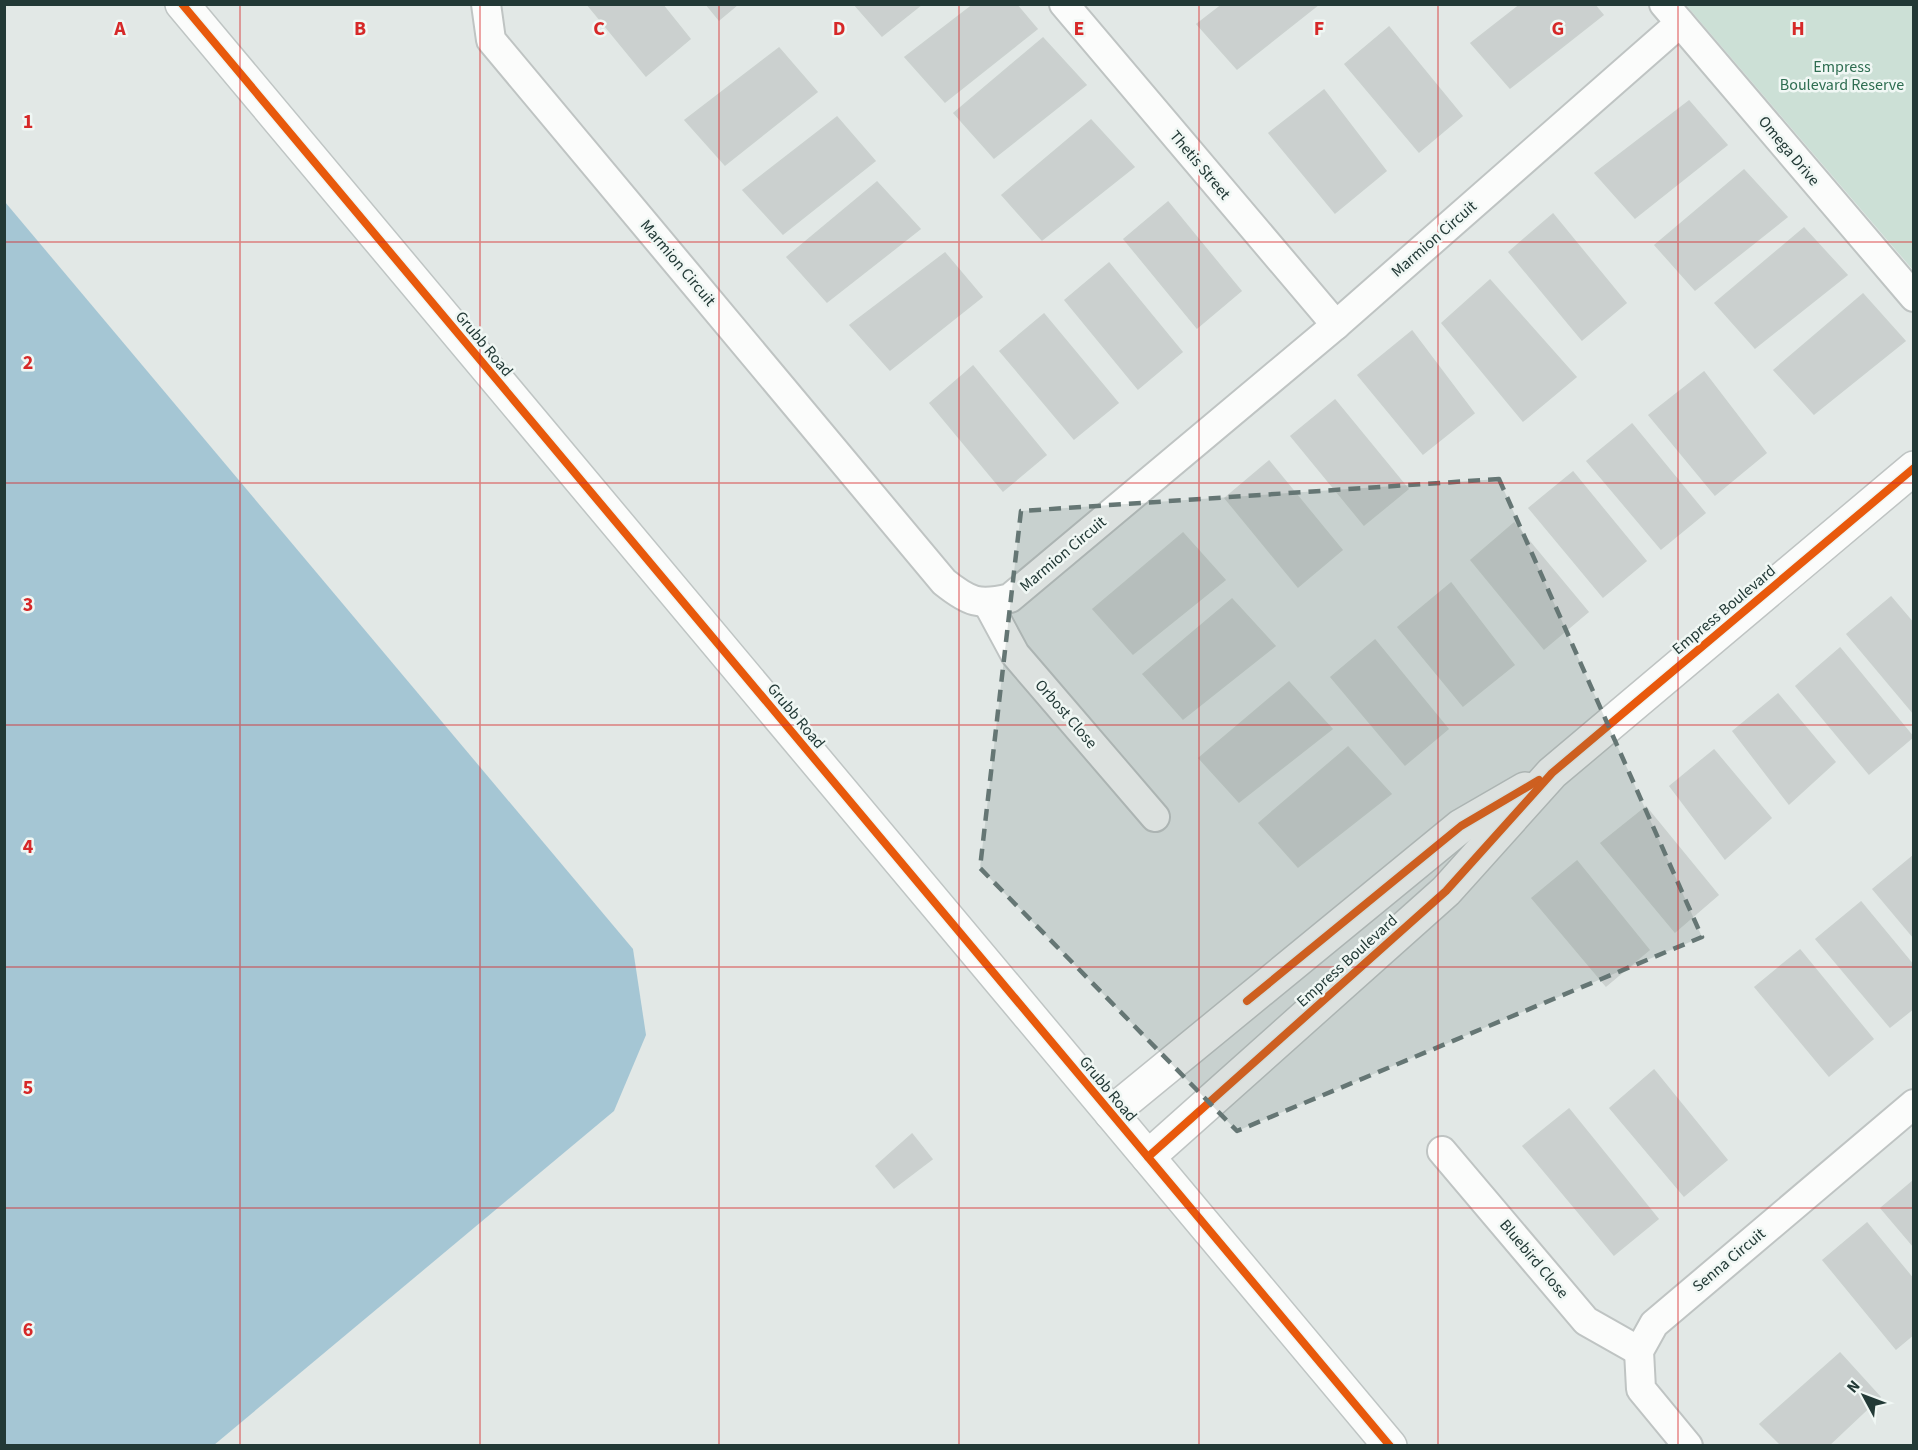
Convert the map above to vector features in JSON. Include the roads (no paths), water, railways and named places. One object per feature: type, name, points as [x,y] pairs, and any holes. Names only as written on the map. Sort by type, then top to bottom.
[{"type":"main road","name":"Grubb Road","points":[[182,4],[1390,1446]]},
{"type":"main road","name":"Empress Boulevard","points":[[1148,1157],[1446,891],[1552,773],[1914,468]]},
{"type":"main road","name":"Empress Boulevard","points":[[1111,1113],[1461,826],[1552,773]]},
{"type":"street","name":"Marmion Circuit","points":[[486,4],[491,40],[944,582],[965,598],[988,604],[1010,598],[1336,325],[1672,14]]},
{"type":"street","name":"Thetis Street","points":[[1064,4],[1336,325]]},
{"type":"street","name":"Omega Drive","points":[[1672,14],[1914,297]]},
{"type":"street","name":"Orbost Close","points":[[988,604],[1015,654],[1155,817]]},
{"type":"street","name":"Senna Circuit","points":[[1639,1351],[1654,1324],[1914,1104]]},
{"type":"street","name":"Bluebird Close","points":[[1442,1151],[1586,1321],[1639,1351]]},
{"type":"street","points":[[1639,1351],[1641,1389],[1688,1446]]},
{"type":"water","points":[[5,202],[633,949],[646,1035],[614,1111],[214,1445],[5,1445]]},
{"type":"park label","name":"Empress Boulevard Reserve","points":[[1842,76]]}]
